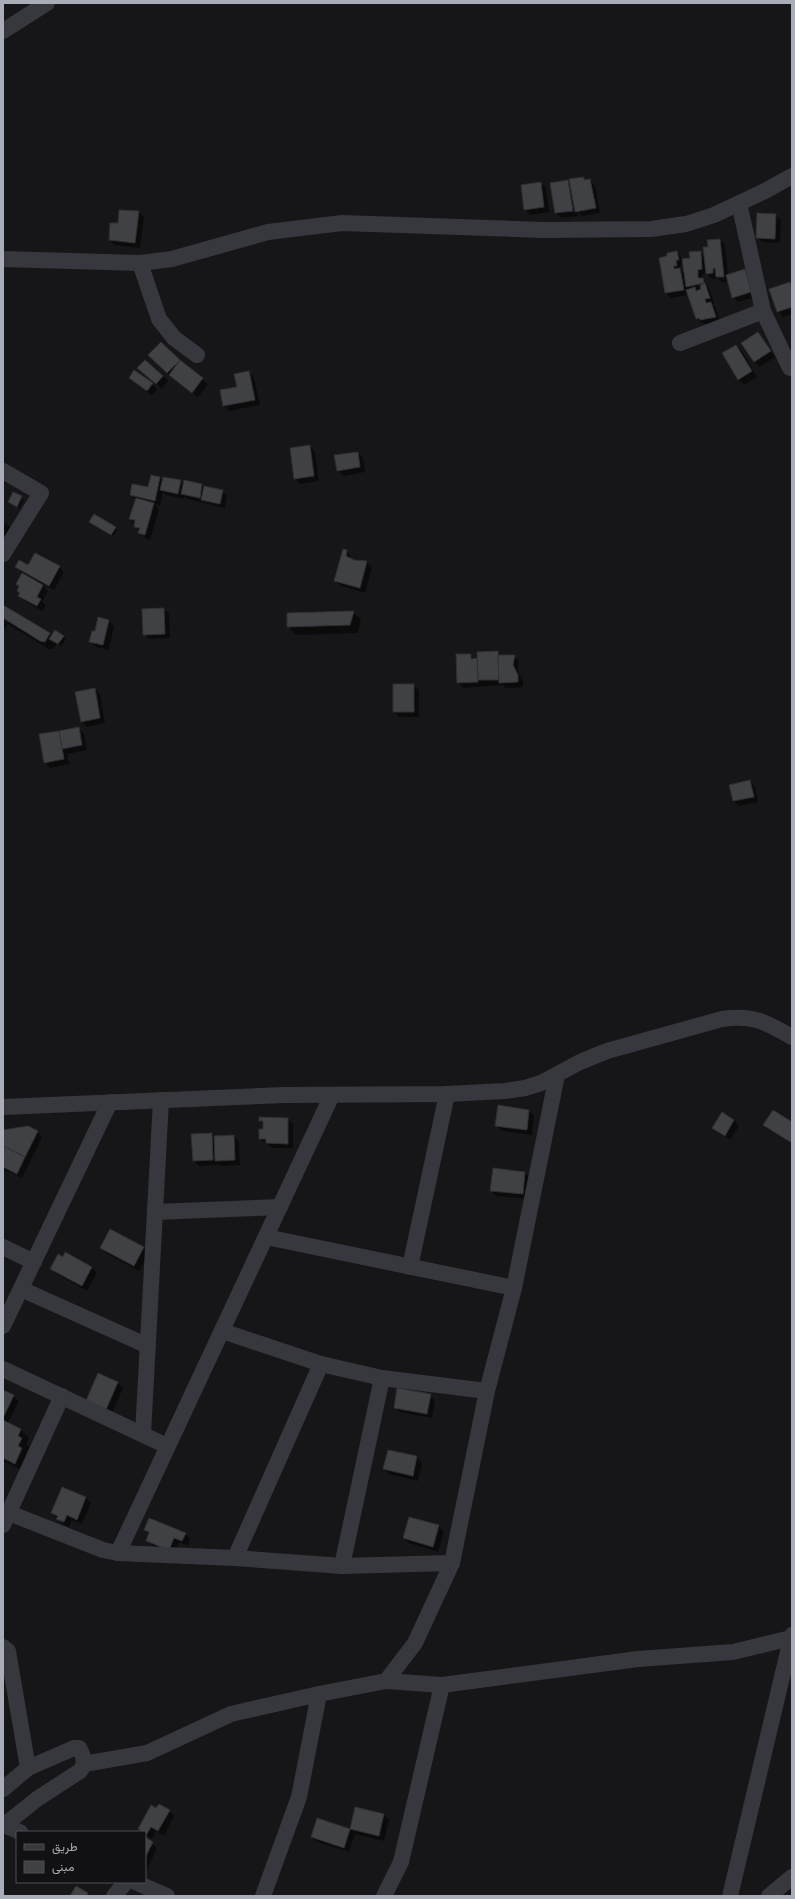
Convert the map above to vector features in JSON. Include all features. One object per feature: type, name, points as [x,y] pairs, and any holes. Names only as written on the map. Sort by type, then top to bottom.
[{"type":"street","points":[[3,31],[47,3]]},
{"type":"street","points":[[3,259],[140,263],[172,259],[268,232],[306,226],[342,224],[544,230],[651,229],[686,224],[714,215],[792,176]]},
{"type":"street","points":[[739,203],[763,311],[790,368]]},
{"type":"street","points":[[140,263],[159,319],[174,338],[197,355]]},
{"type":"street","points":[[680,344],[763,311]]},
{"type":"street","points":[[3,471],[41,493],[3,554]]},
{"type":"street","points":[[3,1107],[284,1095],[447,1094],[515,1090],[533,1086],[580,1062],[614,1048],[732,1018],[747,1017],[759,1020],[792,1037]]},
{"type":"street","points":[[386,1680],[415,1643],[452,1563],[487,1391],[514,1288],[557,1075]]},
{"type":"street","points":[[410,1267],[447,1094]]},
{"type":"street","points":[[118,1553],[332,1095]]},
{"type":"street","points":[[143,1434],[161,1100]]},
{"type":"street","points":[[3,1326],[110,1102]]},
{"type":"street","points":[[155,1212],[280,1207]]},
{"type":"street","points":[[266,1237],[514,1288]]},
{"type":"street","points":[[3,1247],[34,1262]]},
{"type":"street","points":[[21,1289],[148,1346]]},
{"type":"street","points":[[222,1331],[321,1364],[382,1378],[487,1391]]},
{"type":"street","points":[[235,1558],[321,1364]]},
{"type":"street","points":[[3,1368],[167,1446]]},
{"type":"street","points":[[342,1566],[382,1378]]},
{"type":"street","points":[[62,1396],[6,1519],[118,1553],[235,1558],[342,1566],[452,1563]]},
{"type":"street","points":[[84,1764],[147,1753],[231,1714],[386,1680],[442,1685],[638,1659],[733,1652],[792,1636],[730,1896]]},
{"type":"street","points":[[3,1647],[8,1651],[28,1768]]},
{"type":"street","points":[[384,1896],[401,1862],[442,1685]]},
{"type":"street","points":[[262,1896],[299,1797],[319,1694]]},
{"type":"street","points":[[3,1789],[28,1768],[77,1747],[82,1753],[84,1764],[80,1771],[37,1799],[4,1826]]},
{"type":"street","points":[[4,1826],[17,1831]]},
{"type":"street","points":[[769,1896],[792,1877]]},
{"type":"street","points":[[114,1896],[125,1883]]},
{"type":"street","points":[[137,1883],[168,1896]]},
{"type":"building","points":[[584,177],[584,180],[590,179],[596,208],[575,212],[569,179]]},
{"type":"building","points":[[568,180],[573,211],[555,213],[550,183]]},
{"type":"building","points":[[541,182],[544,207],[524,210],[521,185]]},
{"type":"building","points":[[119,210],[139,211],[135,243],[109,240],[110,223],[118,223]]},
{"type":"building","points":[[757,213],[776,214],[775,239],[756,238]]},
{"type":"building","points":[[720,239],[724,277],[716,277],[715,268],[713,269],[713,273],[706,274],[703,247],[708,247],[707,240]]},
{"type":"building","points":[[677,251],[679,260],[676,260],[677,266],[674,266],[674,269],[680,268],[684,290],[665,293],[659,258],[667,256],[667,253]]},
{"type":"building","points":[[701,251],[702,269],[698,270],[698,278],[703,278],[704,283],[686,287],[682,259],[690,258],[689,252]]},
{"type":"building","points":[[745,269],[751,292],[732,298],[726,275]]},
{"type":"building","points":[[790,282],[792,289],[792,307],[777,312],[769,289]]},
{"type":"building","points":[[705,283],[710,298],[705,299],[706,303],[711,302],[716,317],[700,320],[699,318],[696,319],[686,290],[695,287],[696,291],[701,289],[700,285]]},
{"type":"building","points":[[758,332],[771,351],[754,362],[741,343]]},
{"type":"building","points":[[161,342],[180,360],[167,373],[148,355]]},
{"type":"building","points":[[736,345],[752,371],[738,380],[722,353]]},
{"type":"building","points":[[145,360],[163,376],[156,384],[137,368]]},
{"type":"building","points":[[180,360],[203,378],[192,393],[169,375]]},
{"type":"building","points":[[134,370],[153,383],[147,391],[129,378]]},
{"type":"building","points":[[249,371],[255,400],[223,406],[220,390],[237,387],[234,374]]},
{"type":"building","points":[[310,445],[314,476],[294,479],[290,448]]},
{"type":"building","points":[[358,452],[360,467],[337,471],[334,455]]},
{"type":"building","points":[[151,475],[160,477],[155,501],[130,495],[132,484],[148,487]]},
{"type":"building","points":[[163,477],[181,480],[178,494],[160,490]]},
{"type":"building","points":[[184,480],[202,484],[200,498],[181,494]]},
{"type":"building","points":[[204,486],[223,490],[220,504],[201,500]]},
{"type":"building","points":[[13,492],[22,496],[17,507],[8,502]]},
{"type":"building","points":[[136,498],[154,503],[145,535],[138,533],[140,528],[134,527],[135,520],[129,519]]},
{"type":"building","points":[[94,514],[116,527],[111,535],[89,522]]},
{"type":"building","points":[[343,549],[347,550],[346,556],[354,560],[367,561],[360,588],[334,581]]},
{"type":"building","points":[[35,553],[60,566],[49,586],[15,567],[19,560],[28,565]]},
{"type":"building","points":[[22,573],[43,585],[37,597],[41,599],[37,606],[18,596],[20,593],[17,591],[19,586],[16,584]]},
{"type":"building","points":[[3,605],[50,633],[45,642],[40,641],[3,618]]},
{"type":"building","points":[[164,608],[165,634],[143,635],[142,609]]},
{"type":"building","points":[[354,611],[350,625],[287,627],[287,613]]},
{"type":"building","points":[[98,617],[109,620],[103,645],[89,642],[92,631],[95,631]]},
{"type":"building","points":[[55,630],[64,636],[58,644],[49,639]]},
{"type":"building","points":[[498,651],[499,680],[478,680],[477,652]]},
{"type":"building","points":[[456,654],[471,654],[471,659],[477,658],[478,682],[457,683]]},
{"type":"building","points":[[498,655],[515,655],[513,665],[518,675],[518,682],[499,683]]},
{"type":"building","points":[[393,684],[414,684],[414,712],[393,712]]},
{"type":"building","points":[[95,688],[100,718],[81,722],[75,692]]},
{"type":"building","points":[[79,727],[82,745],[62,749],[59,731]]},
{"type":"building","points":[[59,731],[64,759],[44,763],[39,734]]},
{"type":"building","points":[[750,780],[754,797],[733,801],[729,785]]},
{"type":"building","points":[[498,1105],[529,1110],[527,1130],[495,1126]]},
{"type":"building","points":[[773,1110],[792,1122],[792,1143],[763,1125]]},
{"type":"building","points":[[722,1112],[734,1120],[725,1136],[712,1128]]},
{"type":"building","points":[[259,1117],[288,1118],[288,1144],[266,1143],[266,1139],[259,1139],[259,1129],[263,1129],[263,1121],[259,1121]]},
{"type":"building","points":[[28,1126],[38,1131],[25,1157],[3,1146],[3,1130]]},
{"type":"building","points":[[212,1133],[213,1160],[193,1161],[191,1134]]},
{"type":"building","points":[[234,1135],[235,1160],[215,1161],[214,1136]]},
{"type":"building","points":[[3,1146],[25,1157],[17,1174],[3,1167]]},
{"type":"building","points":[[493,1168],[525,1172],[523,1194],[490,1191]]},
{"type":"building","points":[[110,1229],[144,1247],[134,1266],[100,1248]]},
{"type":"building","points":[[65,1252],[92,1267],[82,1286],[50,1269],[58,1254],[63,1257]]},
{"type":"building","points":[[98,1373],[118,1382],[105,1412],[85,1403]]},
{"type":"building","points":[[397,1388],[431,1394],[427,1414],[394,1408]]},
{"type":"building","points":[[3,1390],[14,1395],[3,1418]]},
{"type":"building","points":[[3,1420],[21,1429],[18,1436],[22,1438],[18,1446],[22,1448],[15,1464],[3,1458]]},
{"type":"building","points":[[388,1450],[417,1456],[413,1476],[383,1469]]},
{"type":"building","points":[[62,1487],[86,1497],[77,1520],[67,1515],[64,1522],[56,1519],[58,1516],[51,1513]]},
{"type":"building","points":[[409,1517],[439,1525],[433,1547],[403,1538]]},
{"type":"building","points":[[149,1518],[186,1533],[182,1541],[174,1538],[169,1550],[146,1541],[149,1532],[144,1530]]},
{"type":"building","points":[[159,1804],[170,1810],[158,1831],[151,1827],[147,1834],[146,1831],[138,1829],[151,1805],[156,1808]]},
{"type":"building","points":[[355,1807],[384,1814],[379,1836],[350,1829]]},
{"type":"building","points":[[317,1818],[350,1829],[344,1848],[311,1837]]},
{"type":"building","points":[[146,1838],[153,1842],[146,1856]]},
{"type":"building","points":[[76,1886],[88,1893],[87,1896],[70,1896]]}]
